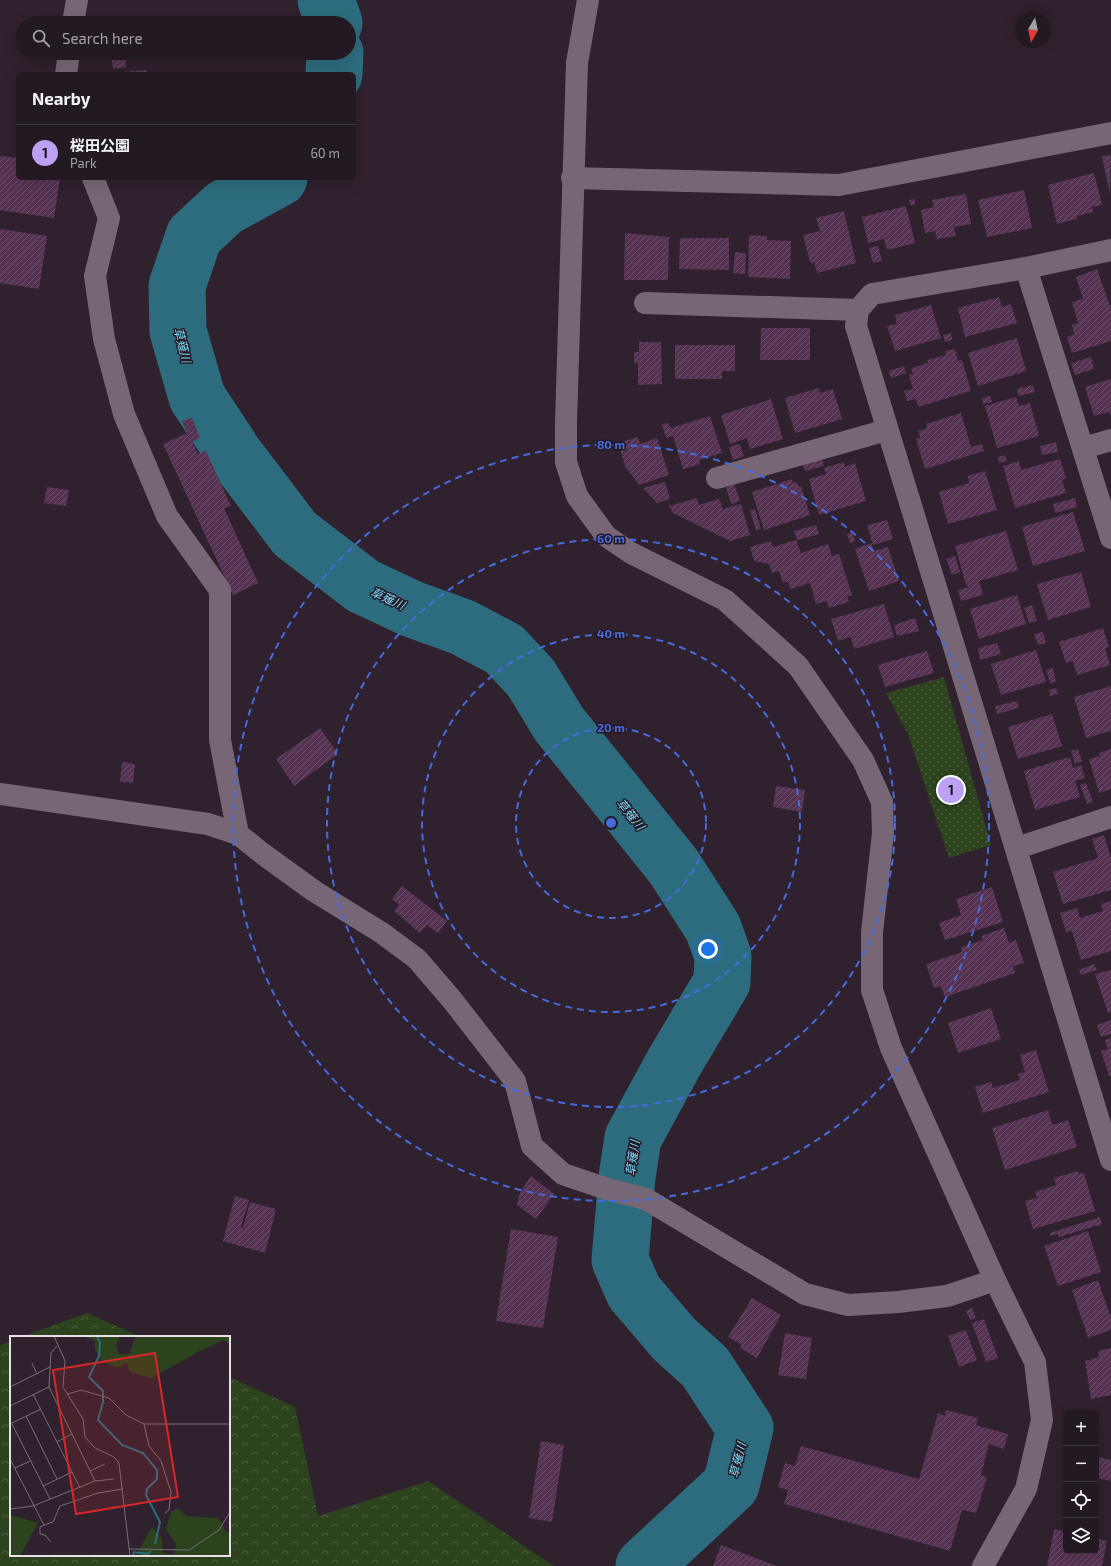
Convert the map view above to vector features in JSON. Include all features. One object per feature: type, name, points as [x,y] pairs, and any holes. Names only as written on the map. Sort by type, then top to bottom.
[{"type":"street","points":[[74,16],[77,0]]},
{"type":"street","points":[[588,0],[577,63],[572,178],[566,462],[577,496],[606,536],[631,553],[725,600],[798,666],[863,760],[882,802],[883,832],[872,932],[872,990],[891,1048],[995,1280],[1035,1362],[1042,1420],[1026,1489],[983,1566]]},
{"type":"street","points":[[66,72],[68,60]]},
{"type":"street","points":[[572,178],[839,185],[1111,133]]},
{"type":"street","points":[[94,180],[109,218],[95,276],[104,339],[124,414],[167,516],[220,590],[220,740],[238,834]]},
{"type":"street","points":[[1111,250],[1026,268],[872,294],[858,310],[856,326],[1017,848],[1111,1160]]},
{"type":"street","points":[[1026,268],[1111,538]]},
{"type":"street","points":[[645,303],[858,310]]},
{"type":"street","points":[[718,478],[887,430]]},
{"type":"street","points":[[1083,448],[1111,440]]},
{"type":"street","points":[[0,794],[208,824],[238,834],[314,891],[382,933],[417,959],[458,1007],[515,1081],[532,1146],[563,1174],[607,1189],[646,1199],[805,1294],[848,1305],[898,1302],[947,1296],[995,1280]]},
{"type":"street","points":[[1017,848],[1111,817]]},
{"type":"green space","points":[[944,677],[991,845],[949,858],[908,734],[886,693]]},
{"type":"green space","points":[[87,1313],[139,1336],[24,1336]]},
{"type":"green space","points":[[10,1341],[10,1556],[230,1556],[230,1377],[295,1407],[318,1516],[428,1481],[554,1566],[0,1566],[0,1345]]},
{"type":"building","points":[[112,60],[126,60],[126,67],[113,69]]},
{"type":"building","points":[[147,70],[147,72],[124,72]]},
{"type":"building","points":[[1110,155],[1111,158],[1110,194],[1102,156]]},
{"type":"building","points":[[0,156],[16,158],[16,180],[60,180],[54,218],[0,210]]},
{"type":"building","points":[[1094,173],[1102,205],[1092,207],[1093,212],[1077,216],[1077,219],[1057,224],[1048,185]]},
{"type":"building","points":[[1024,190],[1032,228],[987,237],[978,200]]},
{"type":"building","points":[[966,194],[971,224],[954,227],[956,236],[937,239],[935,231],[925,233],[921,210],[934,207],[932,200]]},
{"type":"building","points":[[915,199],[915,205],[910,205],[909,200]]},
{"type":"building","points":[[906,206],[915,243],[887,250],[884,239],[868,243],[862,217]]},
{"type":"building","points":[[844,211],[856,263],[817,273],[814,262],[810,263],[803,235],[820,231],[816,218]]},
{"type":"building","points":[[0,229],[47,236],[39,289],[0,283]]},
{"type":"building","points":[[625,233],[669,237],[668,280],[624,280]]},
{"type":"building","points":[[749,235],[767,236],[767,240],[791,241],[790,279],[748,277]]},
{"type":"building","points":[[680,238],[729,238],[729,270],[679,269]]},
{"type":"building","points":[[878,246],[882,261],[873,263],[869,248]]},
{"type":"building","points":[[735,252],[746,253],[745,274],[733,273]]},
{"type":"building","points":[[1097,269],[1111,309],[1111,341],[1072,353],[1067,337],[1074,334],[1072,325],[1078,323],[1072,302],[1083,299],[1076,277]]},
{"type":"building","points":[[999,297],[1002,307],[1011,304],[1017,323],[965,337],[958,308]]},
{"type":"building","points":[[931,305],[941,338],[895,351],[887,326],[897,324],[895,315]]},
{"type":"building","points":[[761,328],[810,328],[810,360],[760,360]]},
{"type":"building","points":[[951,333],[952,340],[945,342],[943,335]]},
{"type":"building","points":[[1017,338],[1026,371],[978,386],[968,353]]},
{"type":"building","points":[[639,342],[661,342],[662,384],[638,385],[638,363],[634,363],[634,352],[639,352]]},
{"type":"building","points":[[675,345],[735,345],[735,371],[722,371],[722,379],[675,379]]},
{"type":"building","points":[[955,349],[958,361],[962,360],[971,391],[918,407],[916,399],[907,401],[904,391],[913,389],[909,375],[913,374],[911,368],[928,363],[927,360],[946,355],[945,351]]},
{"type":"building","points":[[1091,357],[1094,369],[1075,375],[1071,363]]},
{"type":"building","points":[[904,366],[906,373],[891,378],[889,371]]},
{"type":"building","points":[[1111,379],[1111,416],[1109,412],[1094,416],[1085,387]]},
{"type":"building","points":[[1033,385],[1035,392],[1018,396],[1017,389]]},
{"type":"building","points":[[819,388],[820,393],[833,389],[842,419],[795,433],[785,398]]},
{"type":"building","points":[[990,396],[992,402],[983,404],[982,398]]},
{"type":"building","points":[[1016,397],[1019,406],[1030,403],[1039,436],[997,448],[985,406]]},
{"type":"building","points":[[771,399],[783,439],[750,449],[747,438],[730,444],[721,415]]},
{"type":"building","points":[[961,413],[971,447],[982,444],[984,451],[925,469],[916,439],[920,438],[918,431],[927,429],[926,424]]},
{"type":"building","points":[[710,416],[722,453],[699,460],[700,464],[683,469],[673,436],[666,438],[662,424],[668,423],[671,428]]},
{"type":"building","points":[[192,418],[200,438],[192,442],[198,454],[206,451],[231,506],[224,508],[258,583],[233,595],[163,444],[187,433],[182,421]]},
{"type":"building","points":[[638,437],[640,444],[657,438],[669,475],[639,485],[625,466],[618,443]]},
{"type":"building","points":[[1056,442],[1058,452],[1042,455],[1040,446]]},
{"type":"building","points":[[740,444],[744,456],[733,460],[729,447]]},
{"type":"building","points":[[1005,455],[1007,461],[999,463],[998,457]]},
{"type":"building","points":[[822,458],[824,466],[805,471],[802,464]]},
{"type":"building","points":[[1060,459],[1066,478],[1062,480],[1066,493],[1015,508],[1003,466],[1019,461],[1021,470]]},
{"type":"building","points":[[844,462],[845,467],[855,463],[866,501],[819,515],[809,479],[826,474],[824,468]]},
{"type":"building","points":[[985,471],[997,510],[948,524],[939,492],[969,483],[968,476]]},
{"type":"building","points":[[792,479],[793,483],[797,482],[798,486],[801,486],[810,515],[764,530],[752,492]]},
{"type":"building","points":[[665,482],[670,499],[657,503],[643,488]]},
{"type":"building","points":[[734,484],[740,501],[731,504],[726,487]]},
{"type":"building","points":[[47,487],[69,490],[66,506],[44,503]]},
{"type":"building","points":[[697,498],[699,505],[719,499],[723,509],[741,504],[750,535],[730,541],[673,513],[669,506]]},
{"type":"building","points":[[1075,498],[1077,507],[1055,513],[1053,504]]},
{"type":"building","points":[[755,509],[761,529],[756,531],[750,510]]},
{"type":"building","points":[[1073,512],[1085,551],[1033,566],[1022,527]]},
{"type":"building","points":[[887,520],[893,539],[873,545],[867,525]]},
{"type":"building","points":[[816,525],[819,534],[797,540],[794,531]]},
{"type":"building","points":[[1006,531],[1018,570],[979,581],[983,595],[961,601],[958,590],[969,587],[966,585],[955,546]]},
{"type":"building","points":[[852,532],[855,541],[850,543],[847,534]]},
{"type":"building","points":[[796,540],[801,553],[828,544],[832,556],[839,554],[852,595],[847,597],[849,602],[829,608],[827,601],[816,604],[810,583],[790,589],[788,581],[783,583],[779,571],[772,573],[769,564],[754,561],[750,547],[771,541],[773,547]]},
{"type":"building","points":[[871,543],[874,551],[888,547],[899,581],[869,591],[855,549]]},
{"type":"building","points":[[955,556],[960,572],[952,575],[946,559]]},
{"type":"building","points":[[1081,572],[1091,607],[1048,620],[1037,584]]},
{"type":"building","points":[[1017,595],[1026,624],[979,639],[970,609]]},
{"type":"building","points":[[884,604],[894,637],[854,649],[851,637],[838,641],[831,619]]},
{"type":"building","points":[[1032,605],[1037,621],[1029,623],[1024,608]]},
{"type":"building","points":[[915,618],[919,631],[897,636],[894,625]]},
{"type":"building","points":[[1103,628],[1109,647],[1105,648],[1110,665],[1077,675],[1073,661],[1066,663],[1059,642]]},
{"type":"building","points":[[1043,632],[1046,643],[1038,645],[1034,634]]},
{"type":"building","points":[[997,643],[1001,654],[980,660],[978,648]]},
{"type":"building","points":[[1036,650],[1046,682],[1001,695],[991,664]]},
{"type":"building","points":[[927,651],[934,673],[885,687],[878,665]]},
{"type":"building","points":[[1053,668],[1056,682],[1050,683],[1046,670]]},
{"type":"building","points":[[1111,686],[1111,731],[1086,738],[1074,697]]},
{"type":"building","points":[[1056,688],[1058,694],[1050,696],[1049,690]]},
{"type":"building","points":[[1017,701],[1019,708],[997,714],[995,706]]},
{"type":"building","points":[[1052,714],[1062,746],[1018,759],[1008,727]]},
{"type":"building","points":[[320,728],[338,754],[294,786],[276,759]]},
{"type":"building","points":[[1078,749],[1082,761],[1075,764],[1071,751]]},
{"type":"building","points":[[1111,749],[1111,789],[1099,793],[1089,759],[1100,756],[1099,753]]},
{"type":"building","points":[[1070,757],[1073,768],[1081,765],[1085,778],[1075,781],[1080,797],[1035,810],[1024,771]]},
{"type":"building","points":[[122,762],[135,764],[133,783],[120,782]]},
{"type":"building","points":[[1086,783],[1093,802],[1087,804],[1080,785]]},
{"type":"building","points":[[776,786],[805,790],[802,812],[773,807]]},
{"type":"building","points":[[1104,835],[1111,858],[1111,890],[1063,904],[1053,872],[1098,858],[1092,839]]},
{"type":"building","points":[[402,886],[447,921],[438,933],[427,925],[420,933],[394,911],[399,904],[392,899]]},
{"type":"building","points":[[992,887],[1003,922],[945,940],[939,923],[961,915],[956,899]]},
{"type":"building","points":[[1111,901],[1111,951],[1081,960],[1072,931],[1066,932],[1060,913],[1077,908],[1080,918],[1103,911],[1101,904]]},
{"type":"building","points":[[1004,928],[1009,943],[1016,940],[1024,963],[1013,966],[1015,973],[945,997],[941,986],[934,988],[926,964],[962,952],[961,947],[983,940],[981,936]]},
{"type":"building","points":[[1094,964],[1097,970],[1081,975],[1079,970]]},
{"type":"building","points":[[1111,970],[1111,1012],[1108,1013],[1095,974]]},
{"type":"building","points":[[991,1008],[1001,1039],[958,1053],[948,1023]]},
{"type":"building","points":[[1111,1020],[1111,1034],[1101,1037],[1097,1025]]},
{"type":"building","points":[[1111,1038],[1111,1076],[1109,1076],[1101,1051],[1108,1049],[1105,1040]]},
{"type":"building","points":[[1036,1050],[1049,1092],[983,1113],[975,1087],[991,1082],[993,1088],[1020,1080],[1018,1074],[1025,1072],[1020,1055]]},
{"type":"building","points":[[1048,1110],[1052,1125],[1068,1120],[1077,1147],[1005,1170],[992,1128]]},
{"type":"building","points":[[1078,1171],[1079,1174],[1084,1173],[1095,1211],[1033,1229],[1025,1201],[1037,1198],[1035,1192],[1056,1185],[1054,1178]]},
{"type":"building","points":[[531,1176],[554,1194],[536,1219],[517,1205],[520,1192]]},
{"type":"building","points":[[235,1196],[249,1200],[241,1227],[243,1228],[250,1202],[276,1209],[265,1253],[223,1241]]},
{"type":"building","points":[[1100,1217],[1102,1224],[1059,1237],[1058,1234],[1051,1236],[1050,1233]]},
{"type":"building","points":[[511,1229],[558,1237],[543,1328],[496,1321]]},
{"type":"building","points":[[1088,1231],[1101,1272],[1058,1286],[1044,1246]]},
{"type":"building","points":[[1098,1280],[1111,1315],[1111,1330],[1088,1338],[1072,1290]]},
{"type":"building","points":[[752,1298],[781,1315],[757,1358],[740,1348],[742,1345],[728,1337]]},
{"type":"building","points":[[972,1308],[976,1318],[970,1320],[966,1311]]},
{"type":"building","points":[[984,1319],[998,1358],[986,1362],[972,1323]]},
{"type":"building","points":[[966,1330],[977,1360],[959,1367],[948,1336]]},
{"type":"building","points":[[785,1333],[812,1338],[806,1379],[778,1375]]},
{"type":"building","points":[[1111,1348],[1111,1395],[1091,1399],[1085,1361],[1099,1357],[1098,1351]]},
{"type":"building","points":[[946,1410],[978,1418],[976,1425],[1008,1434],[1004,1449],[989,1444],[981,1475],[987,1477],[976,1513],[962,1510],[950,1551],[784,1504],[788,1490],[778,1487],[785,1463],[795,1466],[801,1446],[919,1479],[938,1413],[945,1416]]},
{"type":"building","points":[[541,1441],[564,1445],[552,1522],[529,1518]]},
{"type":"building","points":[[1099,1457],[1111,1460],[1111,1481],[1099,1479]]},
{"type":"building","points":[[1054,1529],[1063,1531],[1063,1554],[1099,1554],[1099,1539],[1107,1541],[1102,1566],[1047,1566]]},
{"type":"building","points":[[721,1545],[777,1566],[713,1566]]},
{"type":"waterway","name":"草薙川","points":[[326,0],[332,16]]},
{"type":"waterway","name":"草薙川","points":[[334,72],[335,60]]},
{"type":"waterway","name":"草薙川","points":[[275,180],[224,208],[194,236],[177,286],[178,331],[197,397],[235,455],[295,534],[363,586],[412,609],[462,627],[504,649],[531,678],[559,724],[674,867],[713,928],[723,956],[722,982],[675,1061],[633,1138],[627,1177],[620,1260],[634,1292],[674,1339],[705,1367],[745,1428],[731,1485],[644,1566]]},
{"type":"place","name":"桜田公園","points":[[951,790]]}]
